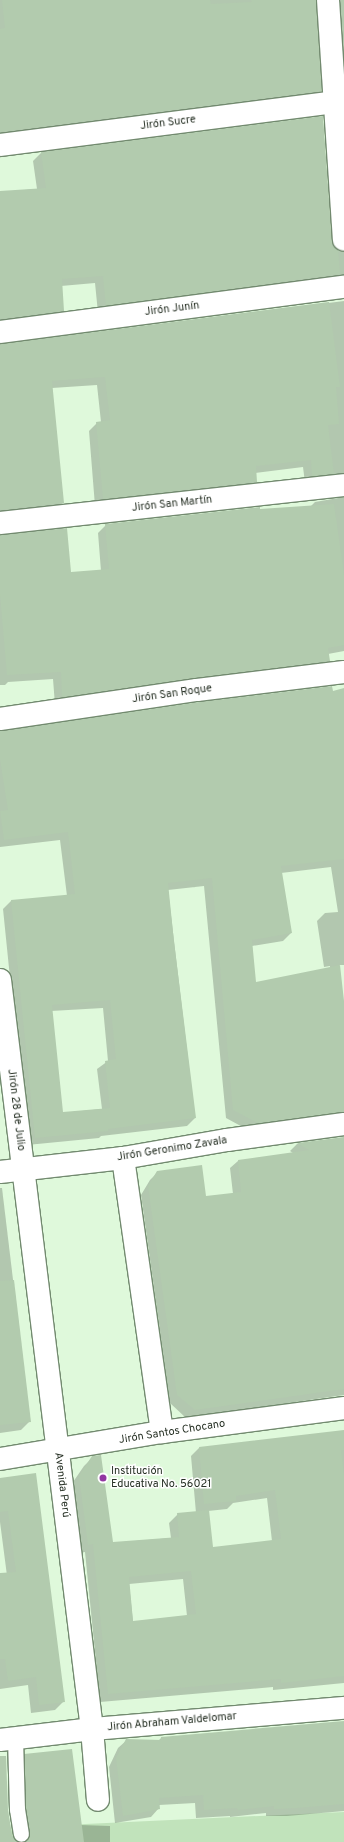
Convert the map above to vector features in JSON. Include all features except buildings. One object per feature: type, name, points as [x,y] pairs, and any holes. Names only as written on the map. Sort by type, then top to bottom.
[{"type":"street","points":[[328,0],[344,239]]},
{"type":"street","name":"Jirón Sucre","points":[[0,145],[335,102]]},
{"type":"street","name":"Jirón Junín","points":[[0,332],[344,287]]},
{"type":"street","name":"Jirón San Martín","points":[[0,523],[344,485]]},
{"type":"street","name":"Jirón San Roque","points":[[0,718],[197,690],[344,672]]},
{"type":"street","name":"Jirón 28 de Julio","points":[[0,980],[24,1170]]},
{"type":"street","name":"Jirón Geronimo Zavala","points":[[0,1172],[123,1158],[227,1140],[344,1124]]},
{"type":"street","points":[[123,1158],[162,1432]]},
{"type":"street","name":"Avenida Perú","points":[[24,1170],[92,1729],[98,1800]]},
{"type":"street","name":"Jirón Santos Chocano","points":[[0,1459],[57,1451],[162,1432],[344,1408]]},
{"type":"street","name":"Jirón Abraham Valdelomar","points":[[7,1739],[92,1729],[344,1708]]},
{"type":"lane","points":[[7,1739],[21,1834]]},
{"type":"green space","points":[[344,1812],[344,1842],[0,1842],[0,1828]]},
{"type":"place","name":"Institución Educativa No. 56021","points":[[103,1478]]}]
